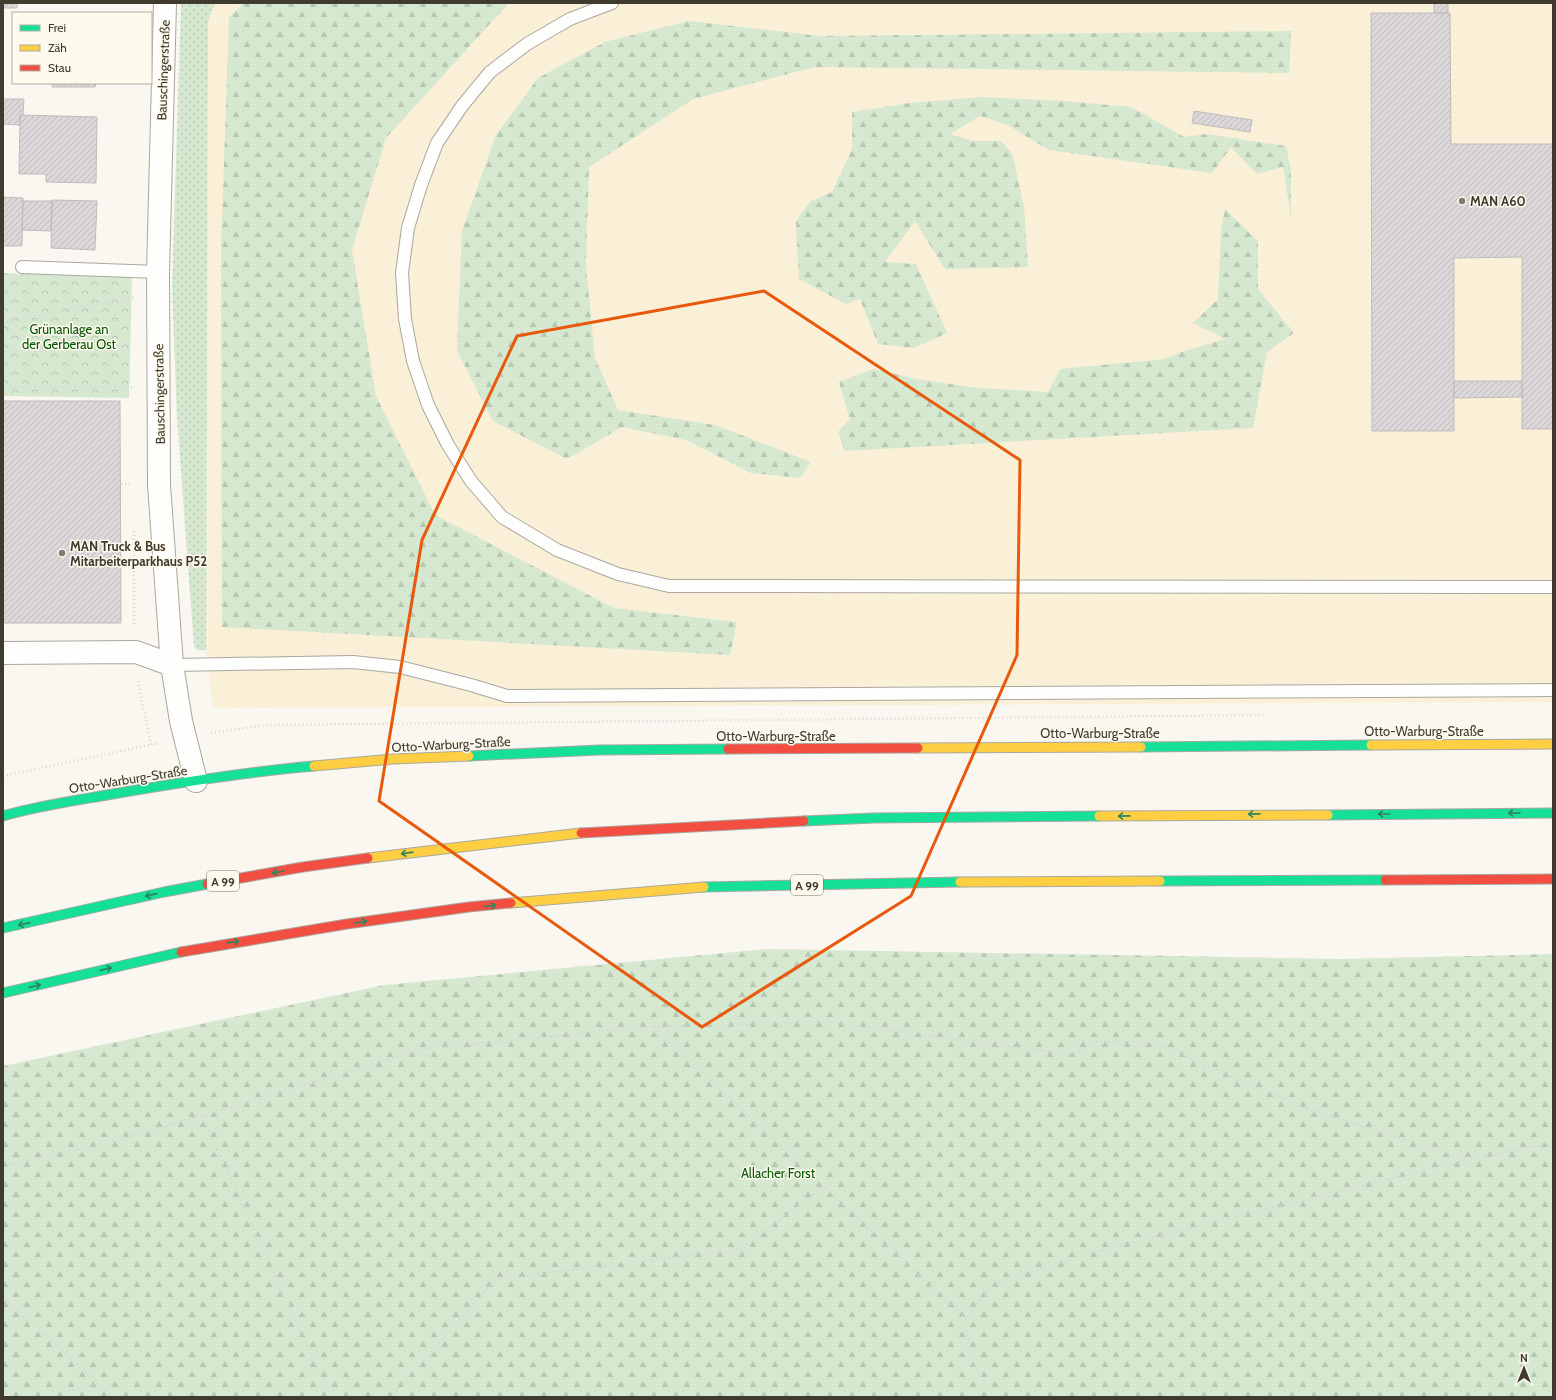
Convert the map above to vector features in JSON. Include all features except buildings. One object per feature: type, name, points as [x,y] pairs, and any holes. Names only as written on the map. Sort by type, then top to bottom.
[{"type":"main road","name":"Otto-Warburg-Straße","points":[[3,816],[30,809],[196,781],[258,772],[393,759],[599,750],[1553,744]]},
{"type":"main road","name":"A 99","points":[[3,928],[164,892],[303,867],[446,848],[588,832],[735,823],[874,818],[1553,813]]},
{"type":"main road","name":"A 99","points":[[3,993],[196,948],[347,924],[469,907],[719,886],[952,882],[1553,879]]},
{"type":"street","name":"Bauschingerstraße","points":[[165,3],[158,272],[160,486],[172,664],[180,714],[196,781]]},
{"type":"street","points":[[3,652],[136,652],[172,664]]},
{"type":"lane","points":[[612,3],[570,19],[527,44],[490,72],[462,106],[437,143],[421,185],[408,228],[402,273],[405,319],[413,361],[428,405],[448,445],[471,481],[502,517],[557,550],[618,574],[670,586],[1553,587]]},
{"type":"lane","points":[[22,267],[158,272]]},
{"type":"lane","points":[[172,664],[353,662],[400,667],[507,696],[1553,690]]},
{"type":"path","points":[[3,324],[16,320],[139,296]]},
{"type":"path","points":[[3,387],[137,387]]},
{"type":"path","points":[[121,484],[134,484]]},
{"type":"path","points":[[3,1166],[87,1148],[202,1116],[423,1049],[652,1026],[830,1022],[1069,1054],[1097,1042],[1123,1041],[1150,1043],[1174,1051],[1244,1083],[1309,1109],[1467,1160]]},
{"type":"path","points":[[652,1026],[965,1318],[971,1360],[994,1397]]},
{"type":"path","points":[[202,1116],[331,1397]]},
{"type":"path","points":[[965,1318],[993,1284],[1111,1247],[1467,1160],[1544,1144],[1553,1140]]},
{"type":"path","points":[[391,1397],[496,1279],[741,1250],[824,1187]]},
{"type":"path","points":[[3,1297],[112,1397]]},
{"type":"path","points":[[50,1397],[98,1383]]},
{"type":"highlighted area","points":[[764,291],[1020,460],[1017,655],[911,896],[702,1027],[379,801],[422,540],[517,336]]},
{"type":"shaded area","points":[[215,3],[1553,3],[1553,702],[213,708],[206,650],[208,22]]},
{"type":"green space","points":[[181,3],[215,3],[208,22],[206,650],[196,650],[194,646],[177,418],[172,288]]},
{"type":"green space","points":[[244,3],[509,3],[386,138],[352,250],[376,396],[435,515],[614,608],[737,622],[730,655],[222,627],[221,250],[229,17]]},
{"type":"green space","points":[[689,21],[821,36],[1291,31],[1289,73],[814,67],[693,99],[589,167],[586,266],[595,358],[618,410],[715,425],[811,462],[800,478],[751,473],[686,440],[622,427],[567,459],[493,421],[457,351],[462,231],[496,135],[538,78],[605,42]]},
{"type":"green space","points":[[982,97],[1065,101],[1131,107],[1184,137],[1206,134],[1286,146],[1291,171],[1291,217],[1283,167],[1257,174],[1231,147],[1212,173],[1049,150],[1008,125],[980,116],[950,134],[973,141],[1001,141],[1012,153],[1024,207],[1028,267],[945,269],[915,221],[885,262],[916,264],[947,333],[914,348],[878,344],[860,299],[846,304],[799,279],[796,221],[811,201],[832,192],[852,149],[852,112],[909,103]]},
{"type":"green space","points":[[1225,209],[1258,241],[1258,289],[1294,333],[1267,352],[1253,428],[845,451],[838,432],[850,419],[839,382],[874,369],[916,379],[978,388],[1048,392],[1060,369],[1165,359],[1184,351],[1225,339],[1193,323],[1218,299],[1221,229]]},
{"type":"green space","name":"Grünanlage an der Gerberau Ost","points":[[3,273],[132,277],[129,398],[3,396]]},
{"type":"green space","name":"Allacher Forst","points":[[767,949],[1339,959],[1553,954],[1553,1397],[3,1397],[3,1066],[384,985]]},
{"type":"traffic: fast","points":[[1141,747],[1371,745]]},
{"type":"traffic: fast","points":[[469,756],[599,750],[728,749]]},
{"type":"traffic: fast","points":[[3,816],[29,809],[159,786],[288,768],[314,766]]},
{"type":"traffic: fast","points":[[1328,815],[1553,813]]},
{"type":"traffic: fast","points":[[804,821],[874,818],[1099,816]]},
{"type":"traffic: fast","points":[[1160,881],[1385,880]]},
{"type":"traffic: fast","points":[[704,887],[960,882]]},
{"type":"traffic: fast","points":[[3,928],[164,892],[207,884]]},
{"type":"traffic: fast","points":[[3,993],[181,952]]},
{"type":"traffic: slow","points":[[1371,745],[1553,744]]},
{"type":"traffic: slow","points":[[918,748],[1141,747]]},
{"type":"traffic: slow","points":[[314,766],[393,759],[469,756]]},
{"type":"traffic: slow","points":[[1099,816],[1328,815]]},
{"type":"traffic: slow","points":[[368,858],[581,833]]},
{"type":"traffic: slow","points":[[960,882],[1160,881]]},
{"type":"traffic: slow","points":[[511,903],[704,887]]},
{"type":"traffic: jam","points":[[728,749],[918,748]]},
{"type":"traffic: jam","points":[[581,833],[804,821]]},
{"type":"traffic: jam","points":[[207,884],[303,867],[368,858]]},
{"type":"traffic: jam","points":[[1385,880],[1553,879]]},
{"type":"traffic: jam","points":[[181,952],[347,924],[469,907],[511,903]]},
{"type":"place","name":"MAN A60","points":[[1462,201]]},
{"type":"place","name":"MAN Truck & Bus Mitarbeiterparkhaus P52","points":[[62,553]]}]
